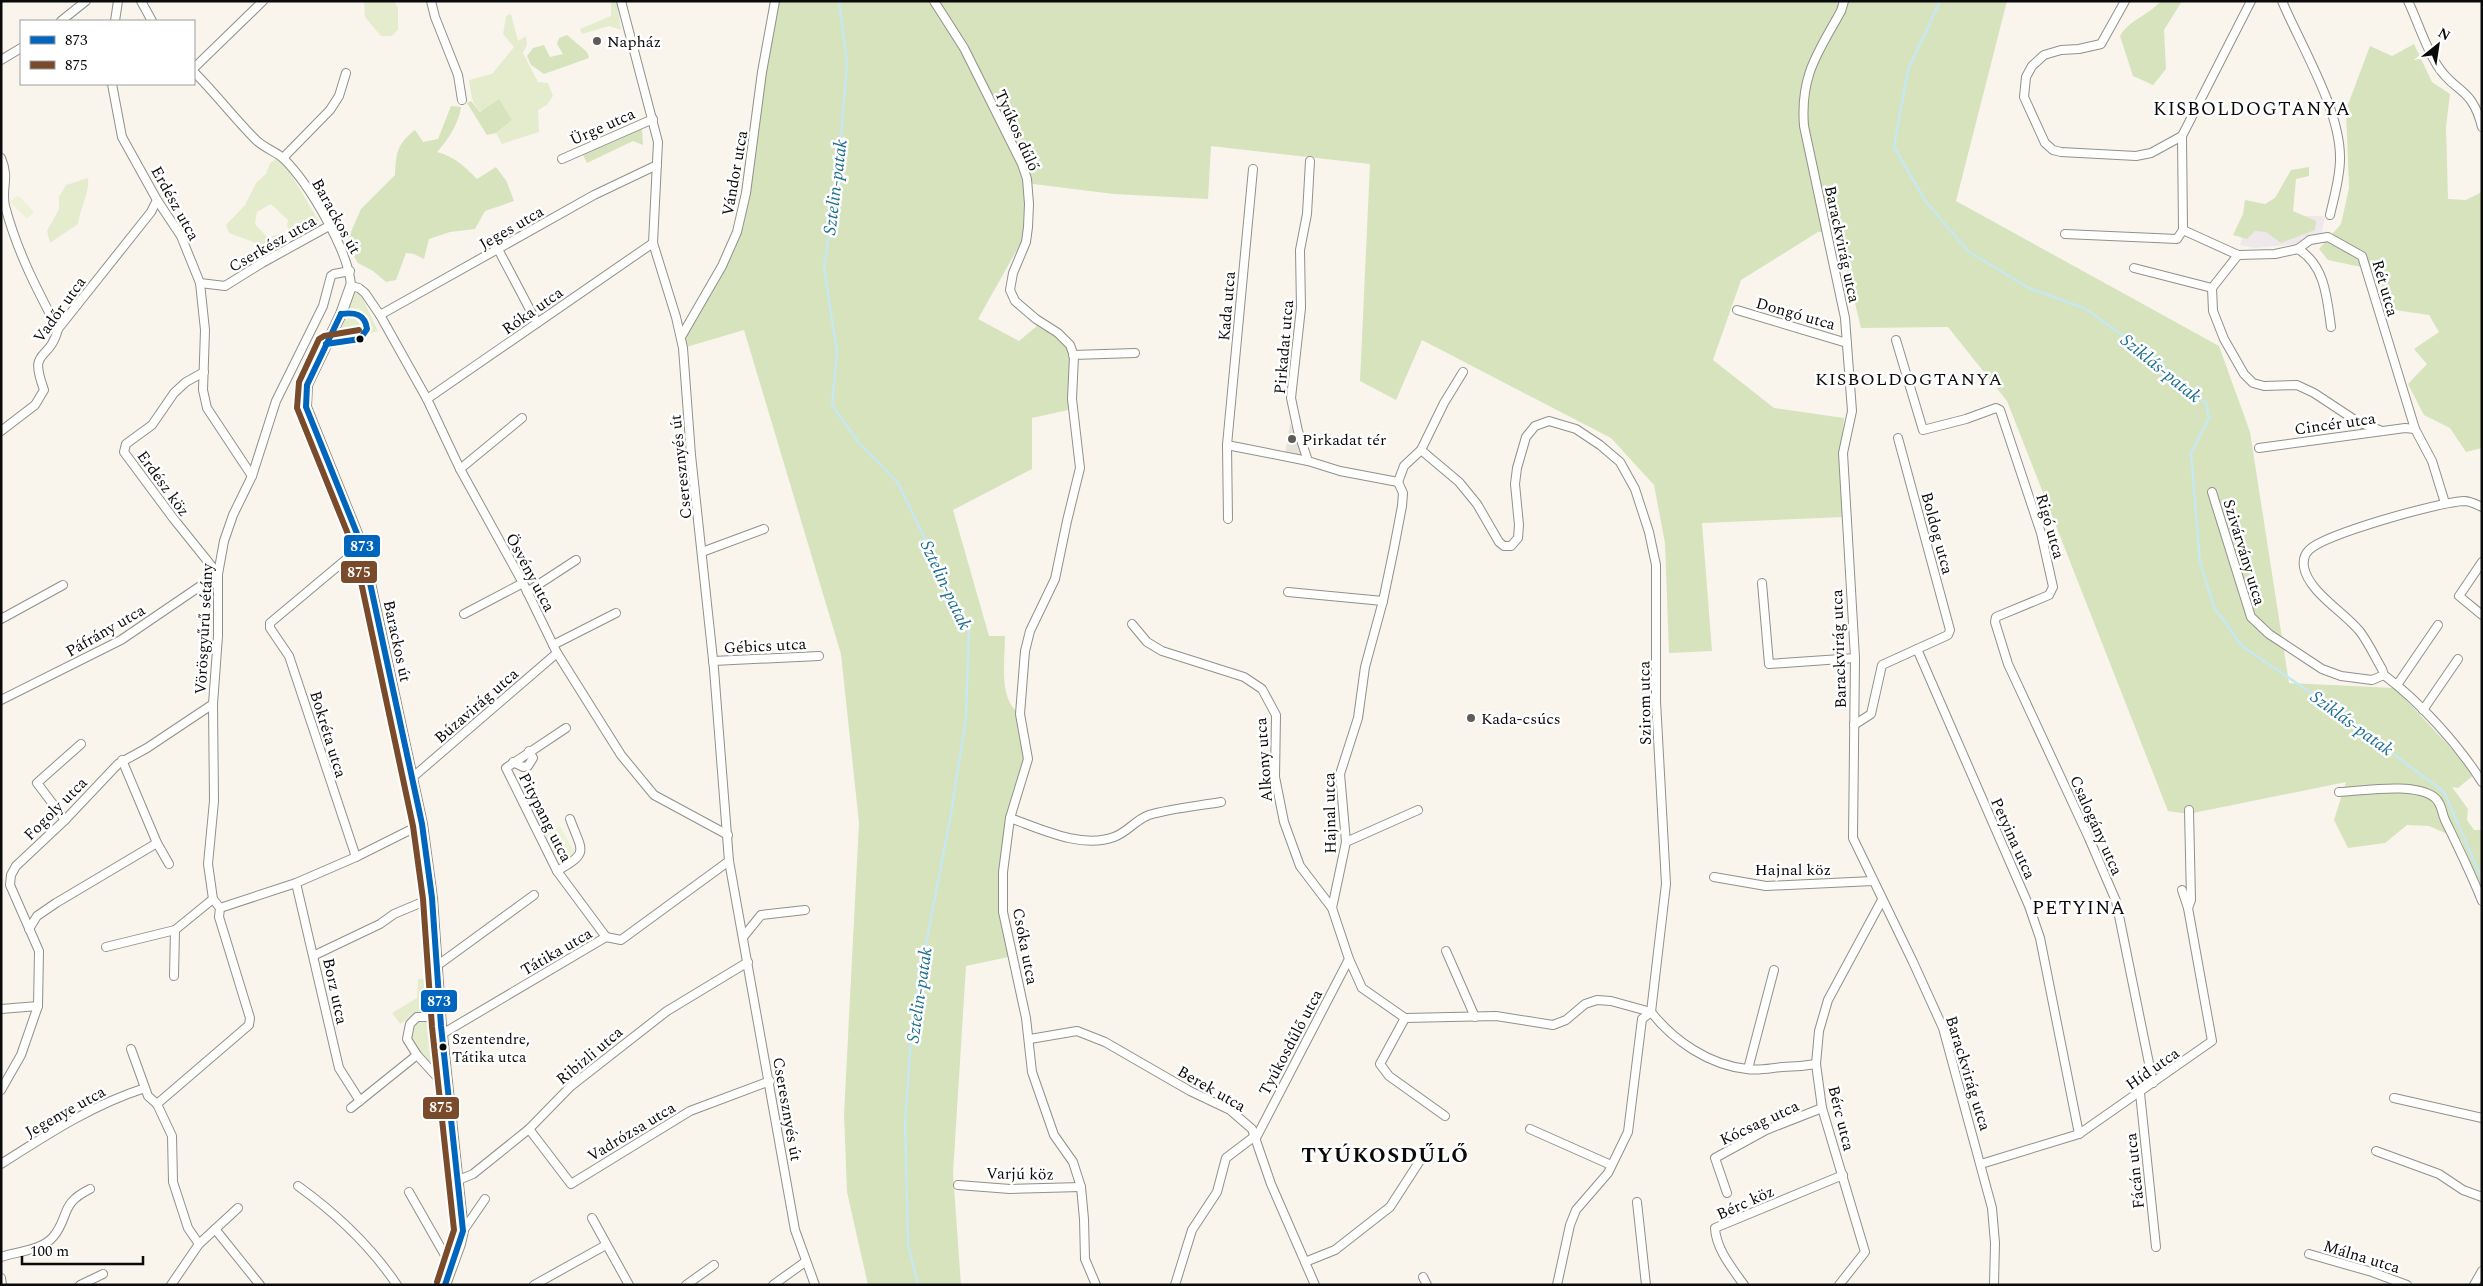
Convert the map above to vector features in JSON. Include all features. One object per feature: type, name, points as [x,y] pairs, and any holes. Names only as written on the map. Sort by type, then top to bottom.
[{"type":"street","points":[[62,20],[86,1]]},
{"type":"street","points":[[115,20],[118,1]]},
{"type":"street","points":[[141,1],[151,20]]},
{"type":"street","points":[[195,67],[263,1]]},
{"type":"street","points":[[431,1],[434,18],[458,75],[462,100]]},
{"type":"street","name":"Cseresznyés út","points":[[621,1],[658,142],[653,242],[676,316],[680,337],[713,661],[729,860],[770,1081],[795,1230],[805,1262],[815,1285]]},
{"type":"street","name":"Vándor utca","points":[[680,337],[722,266],[737,232],[746,193],[762,72],[775,1]]},
{"type":"street","name":"Tyúkos dűlő","points":[[934,1],[964,48],[1022,164],[1026,179],[1029,204],[1026,242],[1013,273],[1010,290],[1015,301],[1036,319],[1058,332],[1070,345],[1073,355]]},
{"type":"street","name":"Barackvirág utca","points":[[1844,1],[1841,11],[1812,65],[1804,85],[1802,103],[1804,126],[1848,343],[1852,411],[1843,453],[1855,658],[1853,838],[1914,962],[1943,1028],[1992,1208],[1995,1243],[1994,1285]]},
{"type":"street","points":[[2125,1],[2102,44],[2079,49],[2061,50],[2044,55],[2032,66],[2026,77],[2024,97],[2045,143],[2061,152],[2136,156],[2151,153],[2182,136]]},
{"type":"street","points":[[2065,234],[2177,238],[2183,230],[2182,136],[2251,1]]},
{"type":"street","points":[[2282,1],[2335,117],[2340,157],[2338,179],[2330,215]]},
{"type":"street","points":[[2408,1],[2437,66],[2471,98],[2478,109],[2482,127]]},
{"type":"street","points":[[1,60],[20,49]]},
{"type":"street","name":"Barackos út","points":[[195,73],[256,140],[270,151],[284,158],[310,194],[329,226],[350,271],[351,286],[341,314],[312,372],[306,397],[310,420],[362,546],[422,824],[432,898],[456,1181],[463,1231]]},
{"type":"street","points":[[284,158],[330,110],[339,96],[346,73]]},
{"type":"street","name":"Erdész utca","points":[[112,85],[122,138],[157,200],[181,236],[200,283],[206,330],[203,390],[207,408],[252,476]]},
{"type":"street","name":"Ürge utca","points":[[562,159],[653,118]]},
{"type":"street","points":[[1,158],[7,174],[3,196],[14,240],[34,285],[58,329]]},
{"type":"street","name":"Pirkadat utca","points":[[1308,461],[1298,431],[1291,398],[1302,298],[1300,250],[1307,214],[1310,161]]},
{"type":"street","name":"Jeges utca","points":[[380,315],[594,195],[656,165]]},
{"type":"street","name":"Kada utca","points":[[1228,519],[1227,445],[1253,169]]},
{"type":"street","name":"Vadőr utca","points":[[1,431],[35,405],[44,390],[36,370],[38,358],[54,344],[58,329],[151,212],[157,200]]},
{"type":"street","name":"Cserkész utca","points":[[200,283],[225,286],[329,226]]},
{"type":"street","name":"Rét utca","points":[[2183,230],[2238,255],[2275,254],[2298,249],[2310,240],[2328,237],[2362,256],[2415,429],[2432,461],[2445,503]]},
{"type":"street","name":"Róka utca","points":[[427,399],[653,242]]},
{"type":"street","points":[[2298,249],[2311,257],[2326,289],[2331,327]]},
{"type":"street","points":[[498,250],[537,323]]},
{"type":"street","points":[[2238,255],[2212,288],[2214,311],[2224,339],[2244,374],[2253,383],[2264,386],[2297,384],[2358,422],[2382,431]]},
{"type":"street","points":[[2134,268],[2212,288]]},
{"type":"street","name":"Vörösgyűrű sétány","points":[[158,1104],[249,1025],[250,1018],[219,917],[220,908],[213,899],[208,864],[214,801],[213,704],[218,636],[218,574],[224,541],[233,515],[252,476],[276,401],[323,306],[331,276],[350,271]]},
{"type":"street","name":"Ösvény utca","points":[[351,286],[359,288],[365,293],[380,315],[427,399],[460,469],[523,583],[557,653],[621,755],[654,795],[728,835]]},
{"type":"street","name":"Dongó utca","points":[[1737,310],[1848,343]]},
{"type":"street","name":"Rigó utca","points":[[1896,340],[1923,430],[1966,419],[1996,408],[2000,410],[2041,533],[2053,587],[2048,595],[1996,617]]},
{"type":"street","points":[[1073,355],[1135,353]]},
{"type":"street","name":"Csóka utca","points":[[1073,355],[1072,399],[1080,468],[1067,521],[1056,579],[1030,631],[1025,652],[1020,714],[1028,759],[1010,818],[1003,872],[1003,912],[1030,1039],[1032,1072],[1054,1135],[1073,1162],[1080,1187],[1084,1219],[1085,1259],[1096,1285]]},
{"type":"street","name":"Erdész köz","points":[[204,372],[186,382],[174,393],[152,425],[126,444],[124,452],[218,574]]},
{"type":"street","points":[[1227,445],[1308,461],[1340,471],[1398,482],[1404,466],[1421,450],[1444,403],[1463,372]]},
{"type":"street","points":[[460,469],[522,418]]},
{"type":"street","name":"Szirom utca","points":[[1421,450],[1459,482],[1477,504],[1499,542],[1504,546],[1511,546],[1518,538],[1519,525],[1515,484],[1517,468],[1526,437],[1535,426],[1549,421],[1576,429],[1600,445],[1620,462],[1635,489],[1656,565],[1656,701],[1666,884],[1650,1012],[1642,1019],[1628,1132],[1608,1173],[1576,1210],[1570,1225],[1557,1285]]},
{"type":"street","name":"Cincér utca","points":[[2259,448],[2382,431],[2415,429]]},
{"type":"street","name":"Boldog utca","points":[[1898,438],[1950,630],[1948,635],[1917,649]]},
{"type":"street","name":"Hajnal utca","points":[[1332,908],[1346,842],[1340,774],[1358,718],[1365,667],[1383,601],[1402,506],[1403,493],[1398,482]]},
{"type":"street","name":"Szivárvány utca","points":[[2212,492],[2250,618],[2269,634],[2322,669],[2341,676],[2372,680],[2384,675]]},
{"type":"street","points":[[2482,507],[2466,500],[2445,503],[2342,533],[2320,541],[2305,556],[2304,568],[2308,578],[2360,632],[2384,675],[2424,710],[2461,753],[2482,782]]},
{"type":"street","points":[[702,552],[764,529]]},
{"type":"street","name":"Bokréta utca","points":[[356,857],[289,656],[270,628],[270,623],[362,546]]},
{"type":"street","points":[[527,592],[576,560]]},
{"type":"street","points":[[2482,562],[2459,596],[2482,615]]},
{"type":"street","name":"Páfrány utca","points":[[1,700],[121,640],[218,574]]},
{"type":"street","points":[[464,614],[523,583]]},
{"type":"street","points":[[1762,583],[1769,664],[1855,658]]},
{"type":"street","points":[[1,619],[63,585]]},
{"type":"street","points":[[1288,592],[1383,601]]},
{"type":"street","points":[[553,645],[616,614]]},
{"type":"street","name":"Csalogány utca","points":[[1996,617],[1994,622],[2008,664],[2116,901],[2153,1083]]},
{"type":"street","name":"Alkony utca","points":[[1132,624],[1147,642],[1162,651],[1244,677],[1262,689],[1276,715],[1275,777],[1284,822],[1300,866],[1332,908]]},
{"type":"street","points":[[2397,685],[2438,625]]},
{"type":"street","points":[[1854,725],[1871,714],[1882,665],[1917,649]]},
{"type":"street","name":"Petyina utca","points":[[1917,649],[2029,906],[2040,938],[2079,1134]]},
{"type":"street","name":"Búzavirág utca","points":[[413,777],[557,653]]},
{"type":"street","name":"Gébics utca","points":[[713,661],[819,656]]},
{"type":"street","points":[[2424,710],[2458,659]]},
{"type":"street","name":"Fogoly utca","points":[[1,1090],[21,1055],[38,1006],[39,951],[10,885],[11,875],[16,866],[65,820],[122,760],[147,748],[213,704]]},
{"type":"street","name":"Pitypang utca","points":[[566,728],[506,768],[557,871],[606,937]]},
{"type":"street","points":[[65,820],[37,782],[81,744]]},
{"type":"street","points":[[513,762],[523,767],[528,766],[533,758],[528,752]]},
{"type":"street","points":[[122,760],[157,843],[169,864]]},
{"type":"street","points":[[2339,792],[2399,789],[2418,790],[2433,796],[2441,804],[2444,818],[2461,848],[2482,900]]},
{"type":"street","points":[[1010,818],[1050,833],[1078,839],[1102,840],[1127,831],[1138,820],[1147,816],[1221,802]]},
{"type":"street","points":[[1346,842],[1418,810]]},
{"type":"street","name":"Híd utca","points":[[2188,908],[2191,900],[2189,810]]},
{"type":"street","points":[[557,871],[577,859],[580,854],[580,846],[570,819]]},
{"type":"street","points":[[220,908],[296,882],[356,857],[422,824]]},
{"type":"street","points":[[29,928],[36,916],[43,911],[157,843]]},
{"type":"street","name":"Tátika utca","points":[[442,1030],[606,937],[621,940],[729,860]]},
{"type":"street","name":"Hajnal köz","points":[[1714,878],[1766,886],[1873,881]]},
{"type":"street","name":"Borz utca","points":[[296,882],[315,955],[339,1068],[360,1101]]},
{"type":"street","name":"Híd utca","points":[[1981,1164],[2079,1134],[2212,1041],[2188,908],[2182,890]]},
{"type":"street","points":[[438,965],[534,895]]},
{"type":"street","points":[[315,955],[380,924],[394,914],[432,898]]},
{"type":"street","points":[[106,947],[175,930],[213,899]]},
{"type":"street","name":"Bérc utca","points":[[1839,1285],[1865,1252],[1822,1108],[1816,1064],[1819,1031],[1828,1000],[1882,900]]},
{"type":"street","points":[[1332,908],[1349,959],[1362,988],[1405,1018],[1510,1018],[1553,1025],[1566,1020],[1585,1004],[1597,1000],[1611,1001],[1650,1012],[1663,1028],[1679,1041],[1703,1055],[1748,1070],[1816,1064]]},
{"type":"street","points":[[744,936],[761,916],[805,910]]},
{"type":"street","points":[[174,976],[175,930]]},
{"type":"street","points":[[1446,951],[1475,1017]]},
{"type":"street","name":"Tyúkosdűlő utca","points":[[1175,1285],[1192,1230],[1217,1192],[1226,1158],[1255,1137],[1349,959]]},
{"type":"street","name":"Ribizli utca","points":[[456,1181],[473,1174],[530,1129],[571,1086],[666,1011],[748,962]]},
{"type":"street","points":[[1748,1070],[1774,970]]},
{"type":"street","points":[[1,1009],[38,1006]]},
{"type":"street","points":[[442,1030],[432,1017],[426,1016],[413,1020],[408,1029],[407,1039],[418,1055],[448,1089]]},
{"type":"street","points":[[1405,1018],[1380,1064],[1389,1076],[1445,1116]]},
{"type":"street","name":"Berek utca","points":[[1030,1039],[1077,1031],[1105,1042],[1190,1091],[1230,1110],[1252,1129],[1271,1184],[1315,1285]]},
{"type":"street","points":[[131,1048],[148,1096],[158,1104],[172,1136],[174,1144],[171,1171],[175,1190],[188,1228],[199,1244]]},
{"type":"street","points":[[351,1108],[418,1055]]},
{"type":"street","name":"Vadrózsa utca","points":[[530,1129],[571,1184],[690,1111],[770,1081]]},
{"type":"street","name":"Jegenye utca","points":[[1,1164],[62,1125],[99,1105],[145,1088]]},
{"type":"street","name":"Fácán utca","points":[[2140,1093],[2156,1247]]},
{"type":"street","points":[[2394,1098],[2482,1118]]},
{"type":"street","name":"Kócsag utca","points":[[1727,1193],[1715,1158],[1766,1130],[1822,1108]]},
{"type":"street","points":[[1530,1129],[1611,1165]]},
{"type":"street","points":[[2376,1150],[2439,1174],[2457,1187],[2482,1197]]},
{"type":"street","points":[[1305,1262],[1335,1250],[1390,1207],[1421,1159]]},
{"type":"street","name":"Bérc köz","points":[[1744,1285],[1720,1249],[1715,1228],[1843,1175]]},
{"type":"street","points":[[298,1186],[351,1228],[386,1269],[396,1285]]},
{"type":"street","name":"Varjú köz","points":[[958,1186],[1010,1189],[1080,1187]]},
{"type":"street","points":[[1,1257],[49,1241],[56,1232],[70,1201],[90,1188]]},
{"type":"street","points":[[409,1192],[446,1257],[454,1263]]},
{"type":"street","name":"Barackos út","points":[[446,1285],[463,1231],[485,1200]]},
{"type":"street","points":[[1637,1202],[1646,1285]]},
{"type":"street","points":[[172,1285],[199,1244],[238,1208]]},
{"type":"street","points":[[592,1218],[629,1285]]},
{"type":"street","points":[[215,1229],[260,1285]]},
{"type":"street","points":[[534,1285],[606,1245]]},
{"type":"street","name":"Málna utca","points":[[2309,1254],[2372,1272],[2407,1285]]},
{"type":"street","points":[[772,1285],[805,1262]]},
{"type":"street","points":[[686,1285],[714,1265]]},
{"type":"street","points":[[2474,1285],[2482,1271]]},
{"type":"street","points":[[80,1285],[103,1274]]},
{"type":"street","points":[[1,1278],[2,1285]]},
{"type":"shaded area","points":[[2249,216],[2325,216],[2321,236],[2307,236],[2299,244],[2254,248],[2240,245]]},
{"type":"shaded area","name":"Pirkadat tér","points":[[1290,423],[1304,458],[1285,455]]},
{"type":"green space","points":[[364,1],[394,1],[398,8],[398,30],[392,36],[381,36],[365,17]]},
{"type":"green space","points":[[611,1],[617,1],[621,30],[609,26],[582,34],[580,29],[611,16]]},
{"type":"green space","points":[[775,1],[2007,1],[1956,201],[2219,346],[2250,432],[2289,683],[2395,688],[2475,774],[2458,788],[2452,787],[2468,809],[2467,820],[2474,830],[2482,830],[2482,894],[2461,840],[2429,826],[2407,825],[2385,843],[2348,848],[2334,820],[2346,782],[2188,814],[2168,811],[2007,401],[1948,327],[1861,328],[1838,232],[1818,232],[1741,280],[1713,360],[1774,408],[1844,418],[1841,463],[1843,517],[1702,523],[1712,651],[1669,653],[1665,543],[1654,485],[1611,438],[1422,340],[1396,400],[1360,381],[1370,164],[1211,146],[1208,199],[1114,194],[1025,183],[1023,239],[978,319],[1019,341],[1037,326],[1059,338],[1070,349],[1068,410],[1032,418],[1032,469],[953,510],[989,636],[1005,636],[1004,679],[1008,699],[1013,708],[1020,714],[1027,748],[1010,818],[1003,912],[1013,956],[966,966],[953,1173],[961,1285],[868,1285],[847,1192],[844,1115],[859,823],[841,654],[744,330],[683,348],[681,337],[737,232]]},
{"type":"green space","points":[[2161,1],[2182,1],[2164,30],[2166,69],[2153,85],[2133,76],[2120,36],[2124,30]]},
{"type":"green space","points":[[511,14],[518,41],[526,36],[527,45],[523,53],[538,82],[548,83],[553,96],[547,105],[538,110],[539,132],[502,144],[496,133],[512,120],[480,110],[473,100],[469,80],[492,74],[514,47],[503,34],[506,16]]},
{"type":"green space","points":[[567,35],[587,52],[589,58],[544,74],[531,65],[527,56],[533,48],[544,45],[550,57],[563,54],[557,44],[559,38]]},
{"type":"green space","points":[[2414,44],[2432,82],[2450,94],[2446,127],[2448,199],[2466,200],[2482,192],[2482,448],[2466,452],[2450,428],[2424,415],[2408,384],[2427,364],[2414,349],[2439,332],[2429,315],[2388,309],[2375,270],[2328,260],[2319,249],[2341,224],[2349,188],[2346,110],[2370,46],[2392,56]]},
{"type":"green space","points":[[499,99],[512,120],[496,133],[487,135],[467,103],[471,101],[480,112]]},
{"type":"green space","points":[[451,106],[461,107],[460,113],[452,131],[437,152],[459,162],[477,179],[496,167],[507,182],[514,201],[485,211],[475,229],[450,232],[429,239],[424,259],[414,254],[406,253],[396,280],[386,282],[373,271],[358,263],[346,243],[361,209],[395,175],[397,155],[404,140],[415,130],[423,142],[438,139]]},
{"type":"green space","points":[[642,129],[643,145],[633,141],[587,163],[583,155]]},
{"type":"green space","points":[[276,159],[285,164],[321,225],[291,236],[287,225],[288,220],[271,204],[257,212],[255,224],[268,238],[279,234],[284,239],[263,252],[259,244],[229,233],[226,225],[245,205],[256,183],[266,174],[270,163]]},
{"type":"green space","points":[[2309,167],[2309,176],[2296,179],[2293,211],[2316,221],[2315,230],[2281,243],[2266,232],[2255,231],[2247,239],[2233,235],[2243,214],[2245,200],[2265,204],[2275,198],[2291,170]]},
{"type":"green space","points":[[88,178],[88,188],[78,224],[50,243],[47,231],[59,209],[59,197],[66,185]]},
{"type":"green space","points":[[18,195],[34,212],[27,219],[10,202]]},
{"type":"green space","points":[[356,291],[360,293],[378,331],[368,334],[368,324],[365,315],[359,310],[348,309],[352,293]]},
{"type":"green space","points":[[353,317],[359,323],[357,332],[349,336],[348,332],[344,332],[345,337],[331,340],[343,318]]},
{"type":"green space","points":[[560,826],[576,855],[561,863],[545,834]]},
{"type":"green space","points":[[418,979],[435,980],[437,1011],[421,1011],[400,1024],[392,1013],[417,998]]},
{"type":"green space","points":[[420,1020],[430,1022],[436,1031],[440,1077],[417,1050],[410,1038],[414,1024]]},
{"type":"waterway","name":"Sztelin-patak","points":[[839,1],[847,63],[837,185],[824,267],[837,352],[832,405],[859,443],[898,483],[969,630],[966,719],[950,819],[913,1012],[905,1121],[908,1244],[918,1285]]},
{"type":"waterway","name":"Sziklás-patak","points":[[1940,1],[1908,70],[1894,147],[1926,202],[1969,252],[2029,288],[2086,309],[2162,364],[2181,386],[2206,403],[2209,418],[2191,453],[2200,562],[2214,607],[2242,646],[2323,701],[2444,792],[2482,879]]},
{"type":"transit line","name":"873","points":[[326,344],[360,339],[367,329],[362,317],[351,313],[341,314]]},
{"type":"transit line","name":"873","points":[[341,314],[307,385],[306,407],[362,546],[422,824],[432,898],[441,1026],[463,1231],[445,1285]]},
{"type":"transit line","name":"875","points":[[359,330],[324,336],[319,339],[299,382],[297,408],[354,549],[413,826],[423,899],[432,1027],[454,1230],[437,1282]]},
{"type":"place","name":"Napház","points":[[597,41]]},
{"type":"place","name":"Pirkadat tér","points":[[1292,439]]},
{"type":"place","name":"Kada-csúcs","points":[[1471,718]]},
{"type":"place","name":"Szentendre, Tátika utca","points":[[443,1047]]},
{"type":"district","name":"KISBOLDOGTANYA","points":[[2252,108]]},
{"type":"district","name":"KISBOLDOGTANYA","points":[[1909,379]]},
{"type":"district","name":"PETYINA","points":[[2079,907]]},
{"type":"district","name":"TYÚKOSDŰLŐ","points":[[1385,1155]]}]
